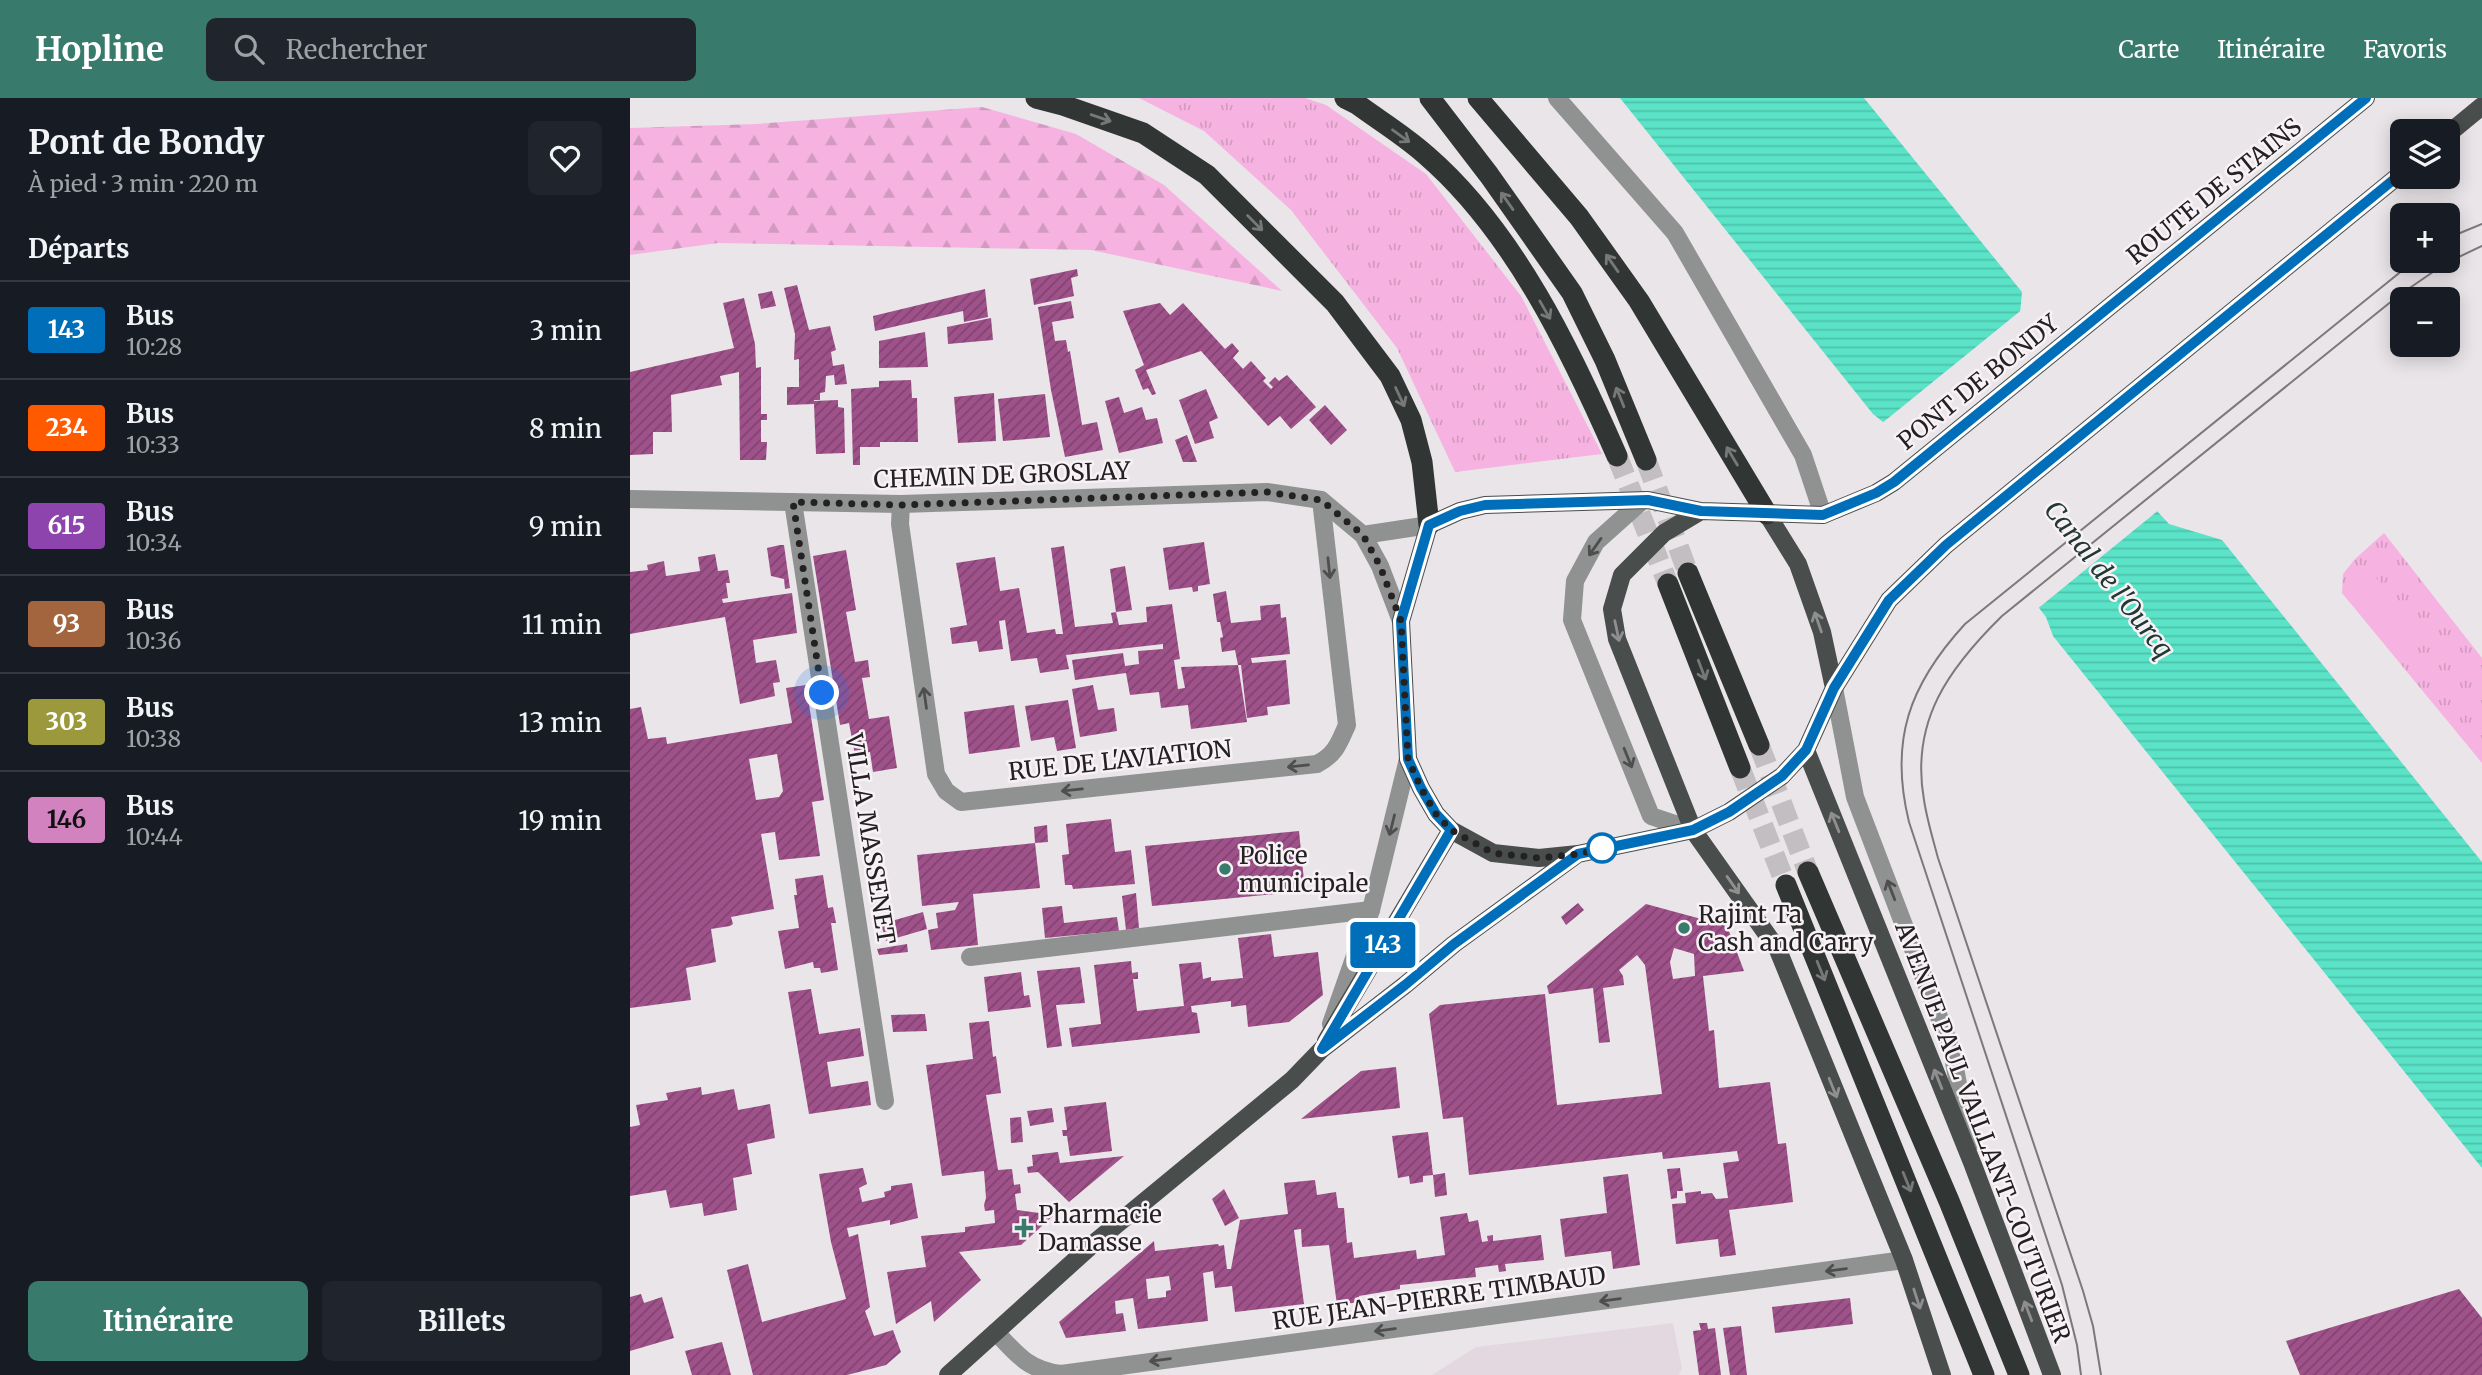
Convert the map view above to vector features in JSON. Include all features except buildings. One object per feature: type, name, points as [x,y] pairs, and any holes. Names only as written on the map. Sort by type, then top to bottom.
[{"type":"highway","points":[[1036,98],[1143,133],[1207,176],[1335,303],[1391,376],[1411,420],[1422,462],[1429,525]]},
{"type":"highway","points":[[1345,98],[1427,155],[1481,211],[1530,283],[1579,369],[1618,456]]},
{"type":"highway","points":[[1430,98],[1489,175],[1572,293],[1605,360],[1646,460]]},
{"type":"highway","points":[[1478,98],[1579,217],[1639,301],[1767,514]]},
{"type":"highway","points":[[1688,573],[1759,746]]},
{"type":"highway","points":[[1668,584],[1740,768]]},
{"type":"highway","points":[[1808,872],[1949,1201],[2020,1375]]},
{"type":"highway","points":[[1786,885],[1984,1375]]},
{"type":"main road","name":"ROUTE DE STAINS","points":[[2092,321],[2367,98]]},
{"type":"main road","points":[[2460,124],[2482,106]]},
{"type":"main road","points":[[1823,515],[1701,511],[1643,500],[1485,505],[1460,511],[1429,525],[1401,621],[1408,759],[1436,814],[1451,830],[1493,853],[1539,858],[1578,854],[1693,830],[1729,812],[1782,776],[1806,750],[1834,688],[1889,600],[1946,545],[2390,183]]},
{"type":"main road","name":"PONT DE BONDY","points":[[1823,515],[1876,493],[1894,482],[2092,321]]},
{"type":"main road","points":[[1701,511],[1664,533],[1622,575],[1612,609],[1618,639],[1693,830],[1778,950],[1904,1260],[1942,1375]]},
{"type":"main road","points":[[1767,514],[1798,564],[1822,632],[1834,688]]},
{"type":"main road","name":"AVENUE PAUL VAILLANT-COUTURIER","points":[[1806,750],[1973,1165],[2052,1375]]},
{"type":"main road","points":[[1322,1049],[1451,830]]},
{"type":"main road","points":[[948,1375],[1093,1244],[1292,1080],[1322,1049],[1454,944],[1578,854]]},
{"type":"street","points":[[1557,98],[1675,233],[1803,455],[1823,515]]},
{"type":"street","name":"CHEMIN DE GROSLAY","points":[[630,499],[901,505],[1267,492],[1321,500]]},
{"type":"street","points":[[1321,500],[1363,535],[1380,566],[1401,621]]},
{"type":"street","name":"RUE DE L'AVIATION","points":[[901,505],[900,524],[936,774],[946,792],[961,802],[1317,764],[1329,758],[1337,748],[1347,725],[1321,500]]},
{"type":"street","points":[[1643,500],[1596,542],[1575,580],[1572,620],[1651,816],[1693,830]]},
{"type":"street","name":"VILLA MASSENET","points":[[793,502],[886,1101]]},
{"type":"street","points":[[1363,535],[1429,525]]},
{"type":"street","points":[[1834,688],[1855,797],[1952,1051],[1973,1165]]},
{"type":"street","points":[[1322,1049],[1371,910],[1408,759]]},
{"type":"street","points":[[970,957],[1371,910]]},
{"type":"street","name":"RUE JEAN-PIERRE TIMBAUD","points":[[996,1332],[1031,1365],[1042,1371],[1061,1374],[1904,1260]]},
{"type":"shaded area","points":[[1673,1323],[1682,1368],[1679,1375],[1432,1375],[1476,1347]]},
{"type":"green space","points":[[1139,98],[1305,98],[1326,105],[1426,174],[1521,296],[1602,454],[1455,472],[1397,348],[1291,210],[1204,131]]},
{"type":"green space","points":[[982,107],[1076,134],[1164,185],[1282,291],[1091,250],[718,243],[630,255],[630,128],[757,124]]},
{"type":"green space","points":[[2384,533],[2482,658],[2482,763],[2342,593],[2343,574],[2355,559]]},
{"type":"green space","points":[[2374,575],[2426,640],[2405,659],[2351,594]]},
{"type":"water","name":"Canal de l'Ourcq","points":[[1620,98],[1864,98],[2022,292],[2016,358],[2169,524],[2222,540],[2482,862],[2482,1168],[2053,636],[2046,617],[1918,450],[1873,414]]},
{"type":"pier","points":[[2024,308],[2020,357],[2160,509],[2036,610],[1916,453],[1881,424]]},
{"type":"tunnel","points":[[1617,456],[1668,584]]},
{"type":"tunnel","points":[[1646,460],[1688,573]]},
{"type":"tunnel","points":[[1759,745],[1808,872]]},
{"type":"tunnel","points":[[1740,768],[1786,885]]},
{"type":"tram line","points":[[2460,233],[2482,224]]},
{"type":"tram line","points":[[2101,1375],[2093,1326],[2083,1291],[1930,829],[1921,772],[1923,745],[1929,721],[1950,676],[2002,616],[2398,296],[2446,263],[2482,246]]},
{"type":"tram line","points":[[2081,1375],[2077,1345],[2062,1285],[1909,822],[1901,765],[1908,716],[1930,669],[1965,624],[2399,273]]},
{"type":"bus line","name":"143","points":[[2366,98],[1894,482],[1876,493],[1823,515],[1701,511],[1643,500],[1485,505],[1460,511],[1429,525],[1401,621],[1408,759],[1436,814],[1451,830],[1322,1049],[1454,944],[1578,854],[1693,830],[1729,812],[1782,776],[1806,750],[1834,688],[1889,600],[1946,545],[2390,183]]},
{"type":"place","name":"Police municipale","points":[[1225,869]]},
{"type":"place","name":"Rajint Ta Cash and Carry","points":[[1684,928]]},
{"type":"place","name":"Pharmacie Damasse","points":[[1024,1228]]},
{"type":"route","points":[[822,693],[793,502],[901,505],[1267,492],[1321,500],[1363,535],[1380,566],[1401,621],[1408,759],[1436,814],[1451,830],[1493,853],[1539,858],[1578,854],[1602,848]]}]
